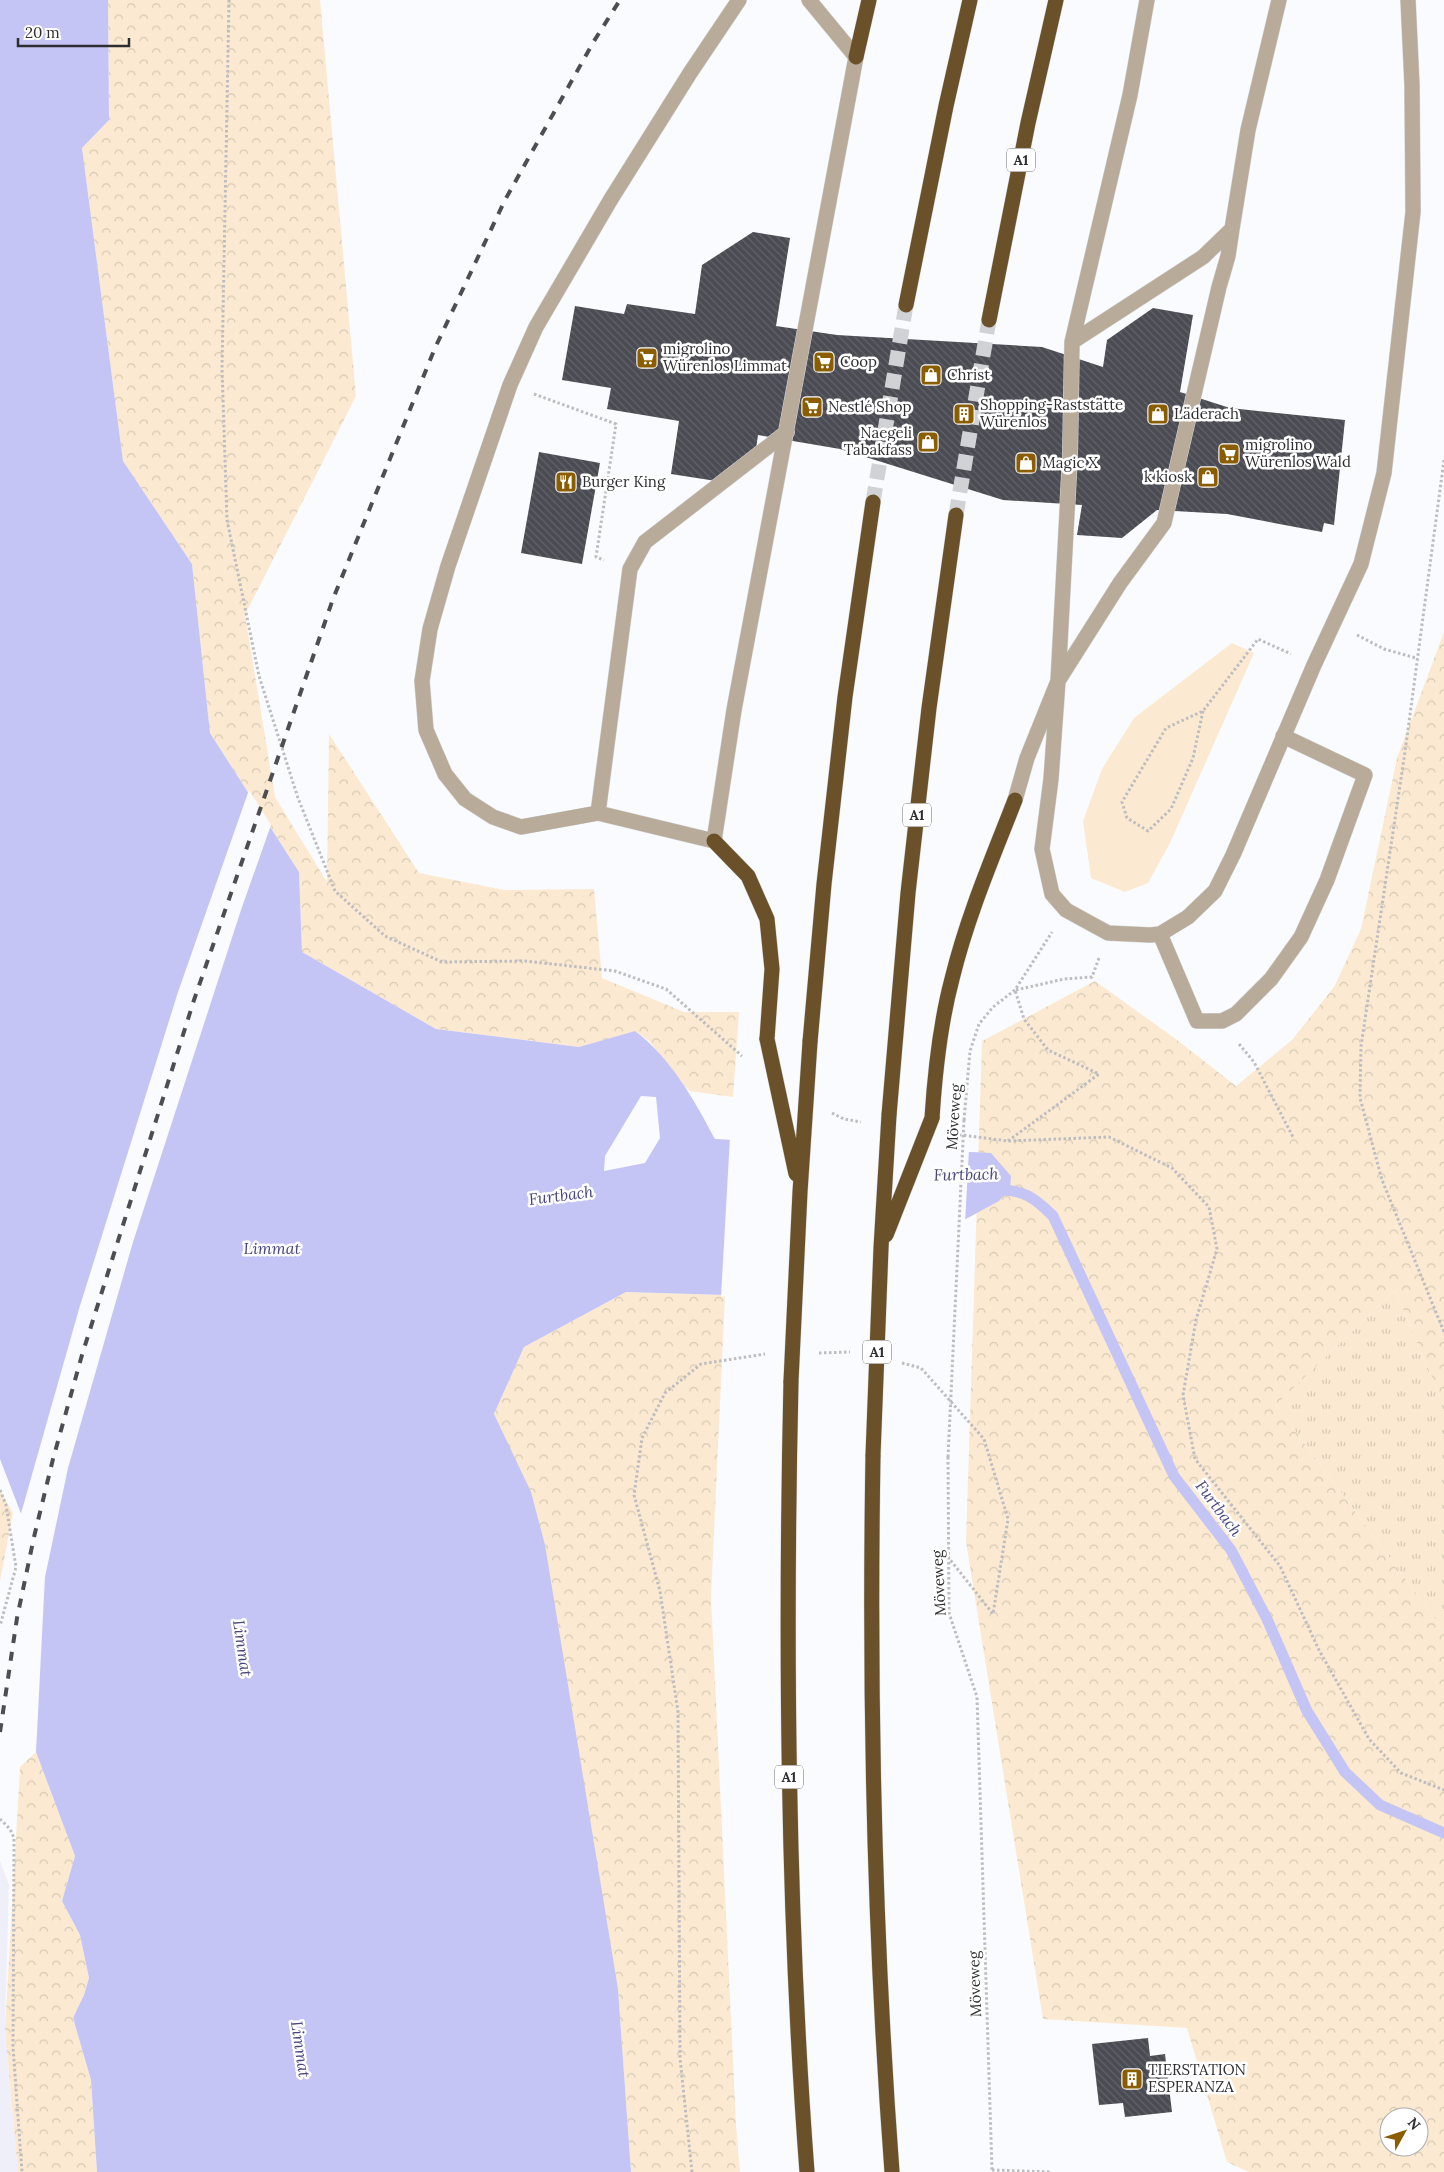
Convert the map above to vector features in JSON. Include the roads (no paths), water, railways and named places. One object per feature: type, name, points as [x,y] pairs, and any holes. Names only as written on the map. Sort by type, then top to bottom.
[{"type":"highway","points":[[856,57],[869,0]]},
{"type":"highway","points":[[906,305],[946,106],[970,0]]},
{"type":"highway","name":"A1","points":[[989,320],[1028,124],[1056,0]]},
{"type":"highway","name":"A1","points":[[807,2172],[795,1963],[789,1764],[787,1561],[791,1381],[800,1192],[810,1042],[824,884],[845,697],[873,502]]},
{"type":"highway","name":"A1","points":[[892,2172],[884,2058],[875,1835],[871,1662],[873,1455],[881,1248],[889,1115],[910,873],[929,708],[956,515]]},
{"type":"highway","points":[[881,1248],[932,1118],[939,1048],[952,978],[970,916],[1015,800]]},
{"type":"highway","points":[[714,841],[748,876],[767,919],[772,969],[767,1039],[800,1192]]},
{"type":"lane","points":[[739,0],[690,73],[606,208],[536,327],[510,386],[448,566],[430,630],[422,681],[426,730],[445,774],[465,799],[493,817],[521,827],[598,813],[714,841],[734,710],[856,57],[809,0]]},
{"type":"lane","points":[[1147,0],[1130,95],[1072,342],[1070,456],[1058,681],[1051,779],[1042,849],[1052,894],[1066,910],[1108,933],[1150,936],[1160,934],[1188,917],[1215,891],[1233,855],[1332,623],[1361,564],[1384,474],[1413,212],[1412,85],[1408,0]]},
{"type":"lane","points":[[1015,800],[1027,758],[1058,681],[1120,583],[1164,523],[1219,287],[1228,256],[1248,130],[1279,0]]},
{"type":"lane","points":[[1072,342],[1202,256],[1232,229]]},
{"type":"lane","points":[[598,813],[630,569],[645,542],[787,432]]},
{"type":"lane","points":[[1160,934],[1197,1021],[1222,1021],[1236,1014],[1271,979],[1301,937],[1327,880],[1365,775],[1283,736]]},
{"type":"water","name":"Limmat","points":[[0,0],[108,0],[109,120],[82,148],[123,461],[192,564],[210,733],[299,872],[302,952],[436,1029],[579,1047],[635,1031],[660,1054],[681,1080],[715,1139],[991,1153],[1011,1176],[1010,1189],[999,1201],[872,1270],[725,1295],[626,1292],[524,1347],[494,1414],[531,1492],[545,1545],[618,1989],[631,2172],[97,2172],[91,2080],[73,2018],[84,1995],[89,1978],[80,1935],[62,1901],[75,1856],[36,1752],[45,1576],[0,1459]],"holes":[[[641,1096],[656,1097],[660,1138],[645,1163],[604,1171],[605,1156]]]},
{"type":"waterway","name":"Furtbach","points":[[997,1190],[1014,1191],[1028,1196],[1053,1216],[1174,1476],[1231,1550],[1267,1619],[1307,1711],[1345,1772],[1380,1805],[1444,1833]]},
{"type":"tunnel","points":[[873,502],[906,305]]},
{"type":"tunnel","points":[[956,515],[989,320]]},
{"type":"railway","points":[[0,1732],[17,1618],[34,1537],[53,1459],[82,1355],[194,1000],[333,599],[435,348],[505,200],[594,41],[620,0]]},
{"type":"place","name":"migrolino Würenlos Limmat","points":[[647,358]]},
{"type":"place","name":"Coop","points":[[824,362]]},
{"type":"place","name":"Christ","points":[[931,375]]},
{"type":"place","name":"Nestlé Shop","points":[[812,407]]},
{"type":"place","name":"Shopping-Raststätte Würenlos","points":[[964,414]]},
{"type":"place","name":"Läderach","points":[[1158,414]]},
{"type":"place","name":"Naegeli Tabakfass","points":[[928,442]]},
{"type":"place","name":"migrolino Würenlos Wald","points":[[1229,454]]},
{"type":"place","name":"Magic X","points":[[1026,463]]},
{"type":"place","name":"k kiosk","points":[[1208,477]]},
{"type":"place","name":"Burger King","points":[[566,482]]},
{"type":"place","name":"TIERSTATION ESPERANZA","points":[[1132,2079]]}]
